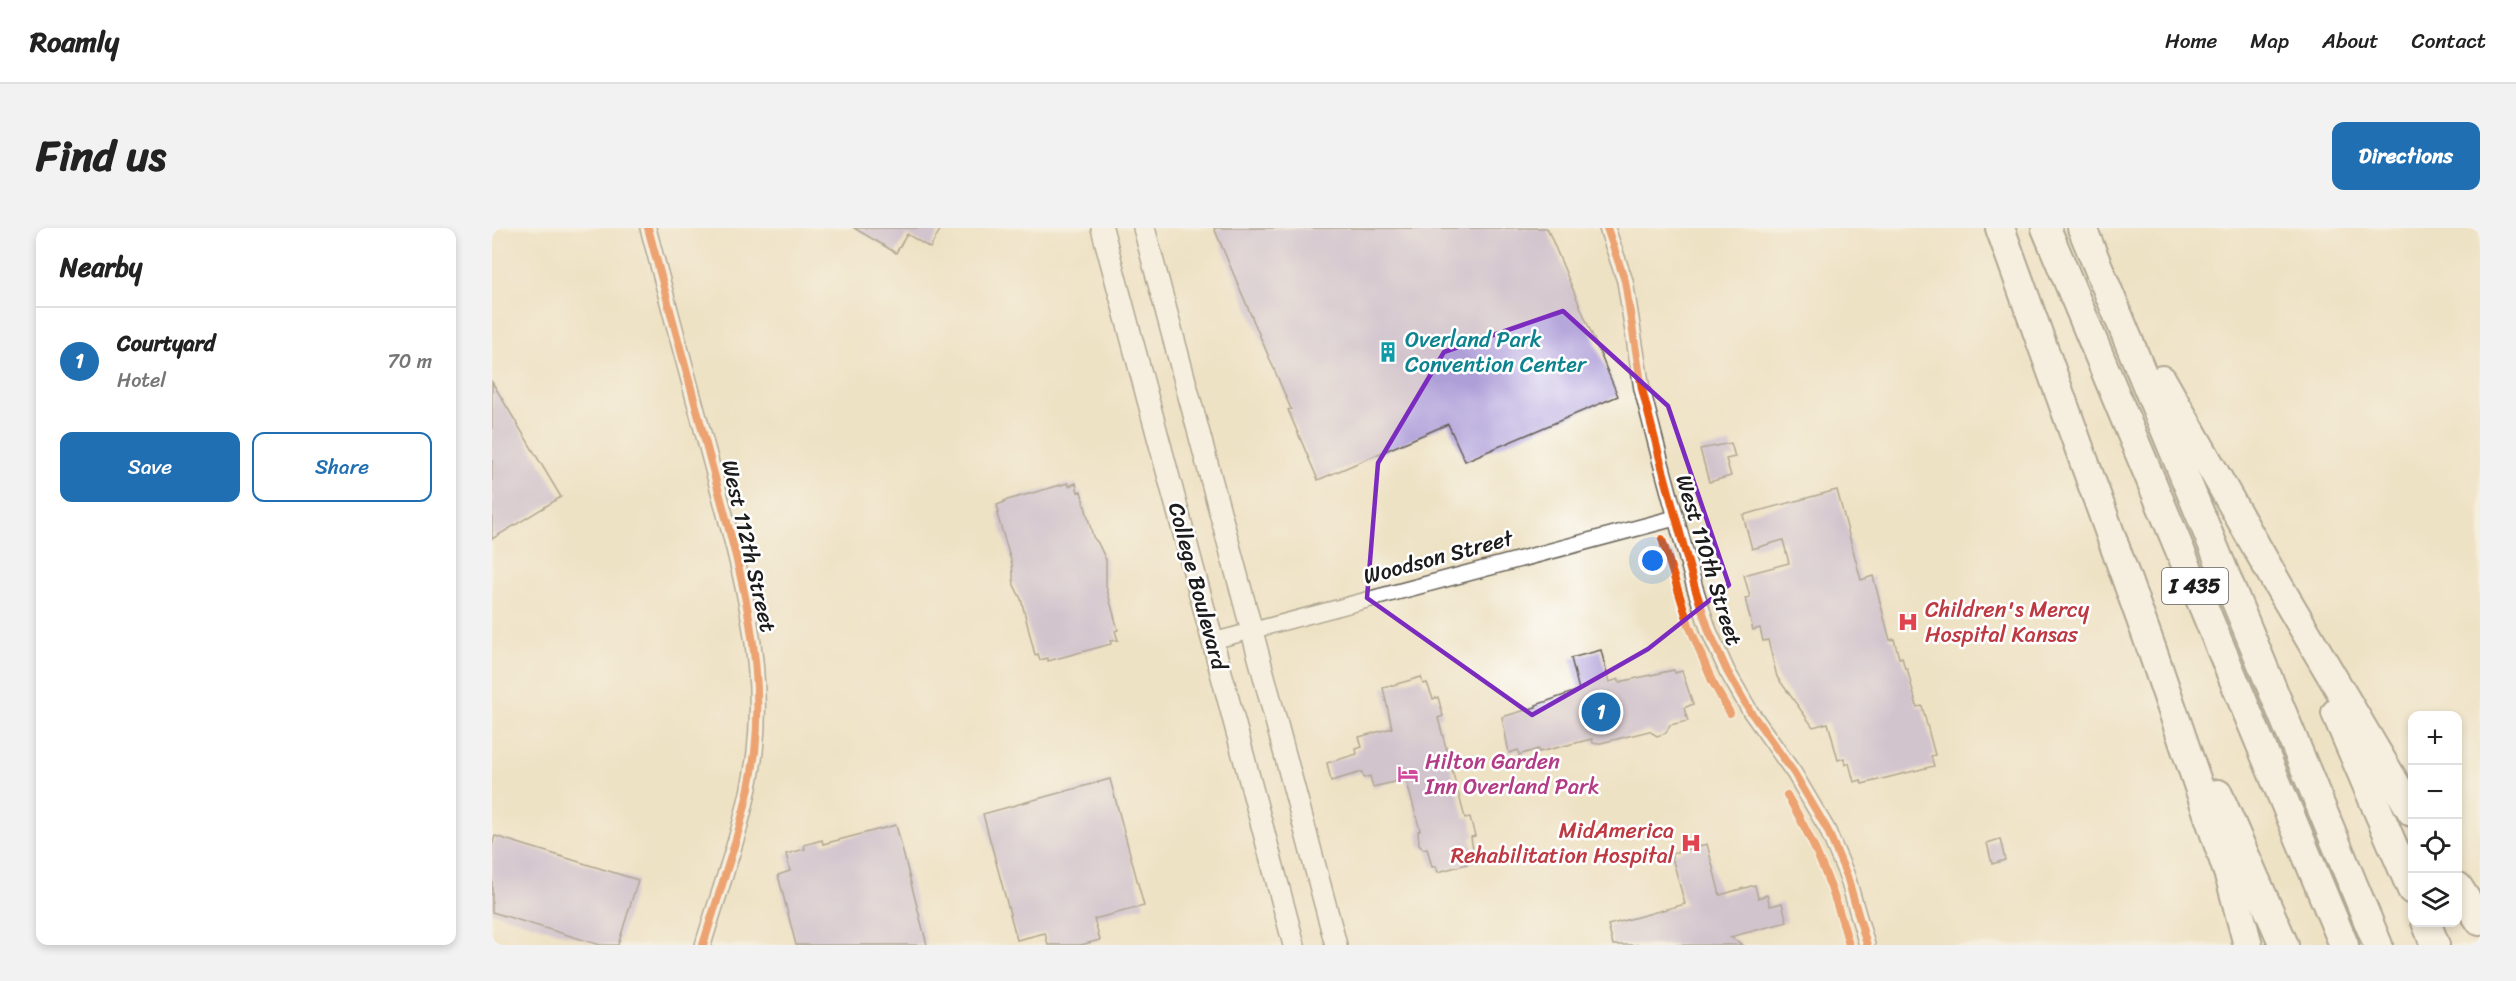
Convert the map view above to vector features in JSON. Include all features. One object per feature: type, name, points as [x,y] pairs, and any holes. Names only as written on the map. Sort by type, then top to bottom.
[{"type":"highway","points":[[2000,228],[2152,650],[2231,881],[2248,945]]},
{"type":"highway","name":"I 435","points":[[2046,228],[2344,945]]},
{"type":"highway","name":"I 435","points":[[2082,228],[2378,945]]},
{"type":"highway","points":[[2101,274],[2278,585],[2408,805]]},
{"type":"highway","points":[[2278,585],[2357,760],[2408,881]]},
{"type":"highway","points":[[2152,650],[2253,871],[2284,945]]},
{"type":"highway","points":[[2462,894],[2480,921]]},
{"type":"highway","points":[[2428,927],[2435,945]]},
{"type":"main road","name":"College Boulevard","points":[[1102,228],[1294,945]]},
{"type":"main road","name":"College Boulevard","points":[[1144,228],[1336,945]]},
{"type":"street","name":"West 112th Street","points":[[648,228],[745,589],[757,667],[758,710],[755,752],[746,799],[703,945]]},
{"type":"street","name":"West 110th Street","points":[[1607,228],[1625,281],[1642,389],[1698,599],[1719,654],[1750,711],[1794,773],[1827,829],[1847,876],[1867,945]]},
{"type":"street","name":"Woodson Street","points":[[1213,641],[1675,518]]},
{"type":"highlighted area","points":[[1563,311],[1668,406],[1729,585],[1648,649],[1532,715],[1367,598],[1378,463],[1444,352]]},
{"type":"building","points":[[854,228],[941,228],[930,248],[907,234],[896,253]]},
{"type":"building","name":"Overland Park Convention Center","points":[[1214,228],[1547,228],[1618,396],[1465,461],[1448,424],[1318,480],[1288,410],[1291,409]]},
{"type":"building","points":[[492,382],[561,497],[492,539]]},
{"type":"building","points":[[1731,443],[1735,457],[1726,459],[1731,476],[1709,482],[1700,449]]},
{"type":"building","points":[[1068,483],[1069,486],[1076,483],[1078,492],[1081,491],[1093,537],[1106,560],[1106,586],[1118,630],[1115,631],[1118,640],[1110,641],[1111,644],[1048,661],[1048,658],[1040,660],[1038,654],[1035,655],[1021,599],[1014,585],[1012,564],[997,514],[999,513],[997,505]]},
{"type":"building","name":"Children's Mercy Hospital Kansas","points":[[1837,490],[1861,580],[1873,576],[1890,640],[1894,639],[1899,658],[1902,657],[1905,669],[1907,668],[1917,707],[1922,706],[1935,755],[1931,756],[1934,766],[1862,784],[1861,780],[1854,782],[1849,763],[1845,765],[1844,758],[1838,760],[1828,723],[1813,727],[1777,677],[1768,640],[1763,641],[1760,628],[1753,630],[1745,598],[1750,597],[1744,575],[1789,563],[1783,540],[1752,549],[1743,515]]},
{"type":"building","points":[[1601,650],[1609,682],[1619,679],[1619,682],[1674,670],[1675,673],[1682,671],[1693,704],[1684,708],[1688,721],[1670,725],[1666,733],[1657,736],[1649,731],[1597,744],[1593,743],[1592,739],[1539,752],[1538,749],[1519,755],[1518,750],[1509,753],[1502,717],[1536,707],[1536,705],[1579,690],[1571,658]]},
{"type":"building","name":"Hilton Garden Inn Overland Park","points":[[1421,677],[1423,684],[1427,683],[1433,699],[1438,697],[1443,716],[1438,718],[1465,818],[1470,817],[1475,836],[1471,837],[1474,856],[1469,857],[1471,863],[1438,872],[1436,866],[1432,867],[1427,848],[1423,849],[1419,844],[1418,831],[1420,830],[1406,779],[1373,787],[1370,776],[1364,778],[1362,772],[1331,781],[1327,763],[1357,754],[1356,749],[1362,747],[1359,737],[1392,728],[1383,688]]},
{"type":"building","points":[[1110,779],[1144,906],[1094,919],[1100,940],[1081,945],[1048,945],[1045,933],[1017,940],[983,814]]},
{"type":"building","points":[[896,825],[927,945],[796,945],[778,875],[790,871],[786,854],[805,849],[804,845],[822,840],[823,844]]},
{"type":"building","points":[[495,836],[638,880],[618,945],[600,945],[492,912],[492,846]]},
{"type":"building","points":[[2000,839],[2005,860],[1992,864],[1987,843]]},
{"type":"building","points":[[1707,844],[1720,895],[1755,885],[1758,898],[1767,895],[1770,906],[1782,903],[1787,922],[1730,937],[1743,945],[1613,945],[1608,925],[1685,904],[1671,854]]},
{"type":"cycle path","points":[[648,228],[740,574],[748,609],[757,680],[755,752],[746,801],[703,945]]},
{"type":"cycle path","points":[[1607,228],[1625,281],[1642,389],[1695,588],[1709,631],[1727,671],[1750,711],[1794,773],[1827,829],[1847,876],[1867,945]]},
{"type":"cycle path","points":[[1662,539],[1689,625],[1712,681],[1730,713]]},
{"type":"cycle path","points":[[1787,795],[1807,831],[1823,868],[1849,945]]},
{"type":"place","name":"Overland Park Convention Center","points":[[1388,352]]},
{"type":"place","name":"Children's Mercy Hospital Kansas","points":[[1908,622]]},
{"type":"place","name":"Courtyard","points":[[1601,712]]},
{"type":"place","name":"Hilton Garden Inn Overland Park","points":[[1408,774]]},
{"type":"place","name":"MidAmerica Rehabilitation Hospital","points":[[1691,843]]}]
